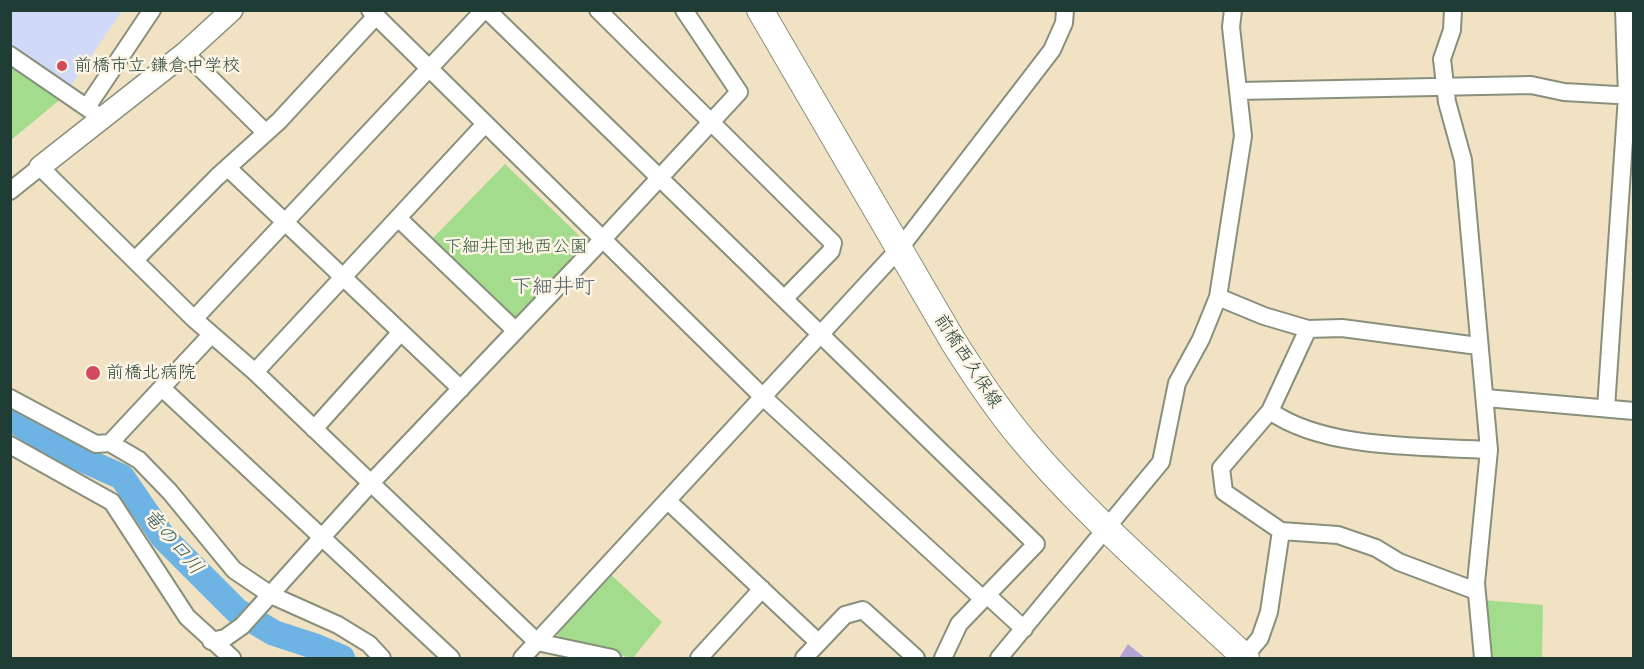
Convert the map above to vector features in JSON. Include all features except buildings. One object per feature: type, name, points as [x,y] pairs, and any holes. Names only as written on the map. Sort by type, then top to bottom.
[{"type":"main road","name":"前橋西久保線","points":[[760,10],[900,248],[952,342],[984,390],[1024,442],[1108,528],[1245,658]]},
{"type":"street","points":[[94,113],[152,10]]},
{"type":"street","points":[[10,191],[40,167],[94,113],[184,53],[232,10]]},
{"type":"street","points":[[194,319],[485,10],[1035,544],[958,624],[943,658]]},
{"type":"street","points":[[598,10],[832,243],[831,251],[784,299]]},
{"type":"street","points":[[211,640],[225,638],[242,626],[370,484],[739,92],[684,10]]},
{"type":"street","points":[[522,658],[900,248],[1052,50],[1064,22],[1065,10]]},
{"type":"street","points":[[999,658],[1161,462],[1176,383],[1201,339],[1218,297],[1243,136],[1231,27],[1233,10]]},
{"type":"street","points":[[1453,10],[1452,30],[1442,59],[1447,102],[1463,160],[1489,450],[1476,591],[1483,658]]},
{"type":"street","points":[[1606,408],[1630,96],[1624,10]]},
{"type":"street","points":[[135,260],[228,168],[266,134],[373,13],[763,397],[985,597],[1024,628]]},
{"type":"street","points":[[184,53],[266,134]]},
{"type":"street","points":[[10,55],[94,113]]},
{"type":"street","points":[[1239,91],[1531,85],[1564,92],[1630,96]]},
{"type":"street","points":[[255,372],[485,124]]},
{"type":"street","points":[[40,167],[194,319],[255,372],[537,642],[612,658]]},
{"type":"street","points":[[228,168],[461,389]]},
{"type":"street","points":[[398,218],[516,331]]},
{"type":"street","points":[[1218,297],[1264,316],[1308,329],[1342,328],[1478,346]]},
{"type":"street","points":[[1308,329],[1270,411],[1221,468],[1221,484],[1224,492],[1281,531],[1338,535],[1376,548],[1399,562],[1476,591]]},
{"type":"street","points":[[314,429],[401,332]]},
{"type":"street","points":[[110,443],[212,335]]},
{"type":"street","points":[[162,388],[451,658]]},
{"type":"street","points":[[10,398],[96,444],[110,443],[139,460],[170,492],[234,570],[267,598],[338,625],[369,644],[382,658]]},
{"type":"street","points":[[1486,398],[1634,411]]},
{"type":"street","points":[[1270,411],[1282,420],[1349,441],[1489,450]]},
{"type":"street","points":[[10,446],[112,502],[187,617],[232,658]]},
{"type":"street","points":[[668,501],[818,642]]},
{"type":"street","points":[[1245,658],[1260,638],[1269,612],[1281,531]]},
{"type":"street","points":[[699,658],[762,589]]},
{"type":"street","points":[[804,658],[845,615],[862,609],[916,658]]},
{"type":"shaded area","name":"前橋市立 鎌倉中学校","points":[[11,11],[122,11],[70,87],[11,45]]},
{"type":"green space","points":[[11,61],[62,98],[11,140]]},
{"type":"green space","name":"下細井団地西公園","points":[[505,164],[587,243],[587,248],[520,317],[513,317],[432,239]]},
{"type":"green space","points":[[608,572],[662,622],[633,658],[561,642],[556,630]]},
{"type":"green space","points":[[1484,600],[1543,605],[1542,658],[1489,658]]},
{"type":"waterway","name":"竜の口川","points":[[10,418],[66,452],[122,477],[163,537],[237,611],[274,633],[342,658]]},
{"type":"place","name":"前橋市立 鎌倉中学校","points":[[62,66]]},
{"type":"place","name":"前橋北病院","points":[[93,373]]},
{"type":"district","name":"下細井町","points":[[553,287]]}]
